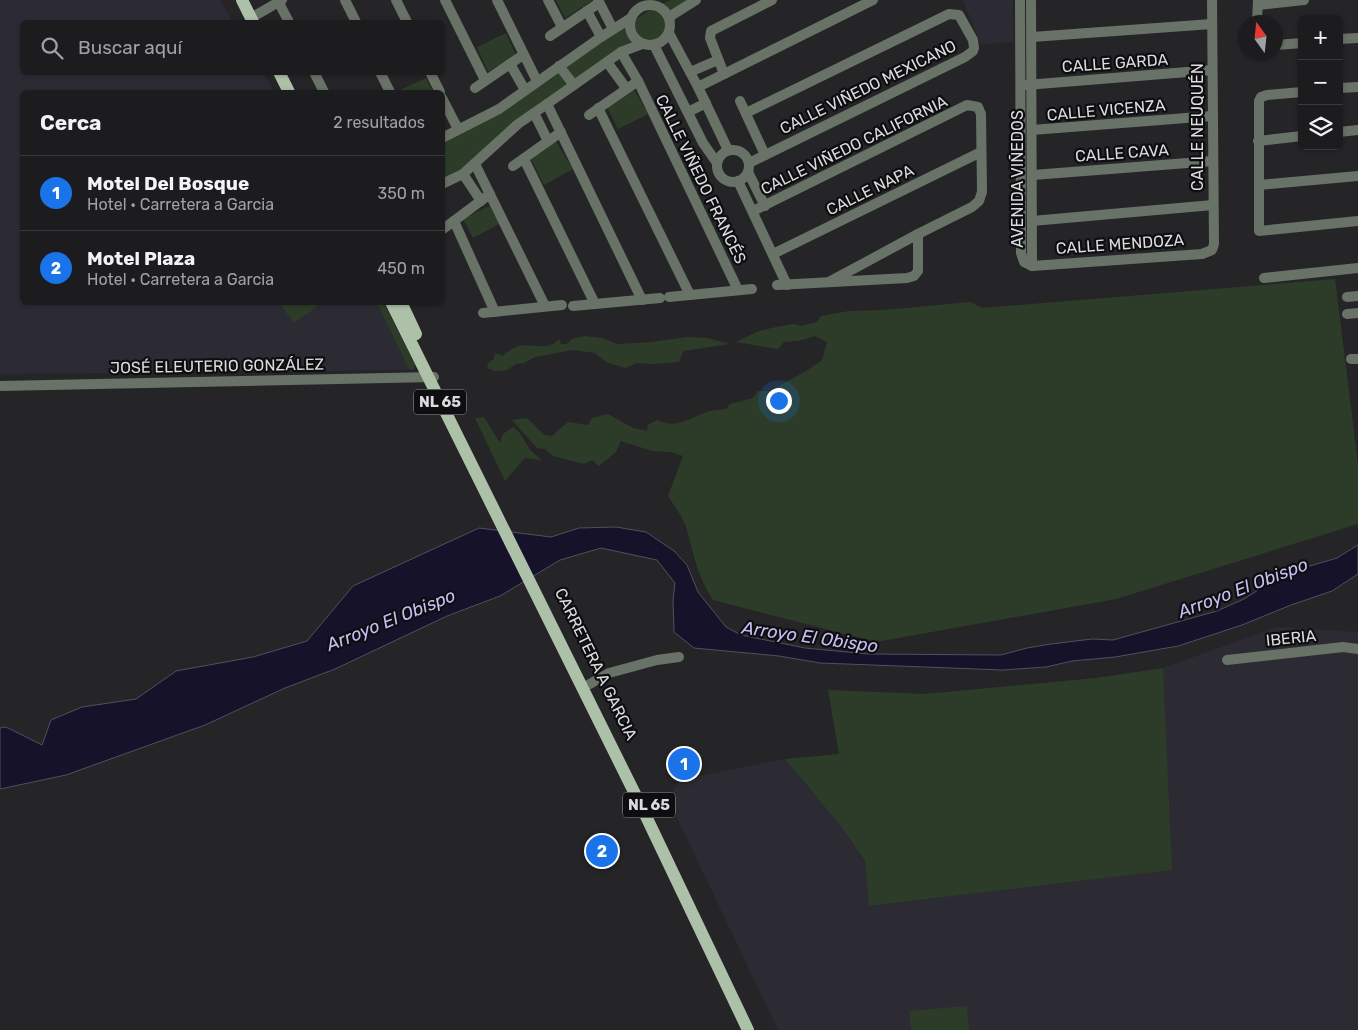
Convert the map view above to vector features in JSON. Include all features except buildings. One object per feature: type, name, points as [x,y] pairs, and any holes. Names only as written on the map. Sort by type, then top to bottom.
[{"type":"main road","points":[[242,0],[256,19]]},
{"type":"main road","points":[[251,0],[256,19]]},
{"type":"main road","points":[[280,75],[288,90]]},
{"type":"main road","points":[[288,75],[296,90]]},
{"type":"main road","name":"NL 65","points":[[393,305],[431,377]]},
{"type":"main road","name":"NL 65","points":[[404,306],[431,377]]},
{"type":"main road","name":"CARRETERA A GARCIA","points":[[431,377],[534,584],[748,1030]]},
{"type":"main road","name":"CARRETERA A GARCIA","points":[[534,584],[654,814],[756,1030]]},
{"type":"street","points":[[345,0],[355,20]]},
{"type":"street","points":[[396,0],[406,20]]},
{"type":"street","points":[[445,0],[485,80]]},
{"type":"street","points":[[497,0],[537,81]]},
{"type":"street","points":[[548,0],[562,27]]},
{"type":"street","points":[[669,17],[696,0]]},
{"type":"street","points":[[724,74],[710,38],[711,31],[772,0]]},
{"type":"street","points":[[698,87],[873,0]]},
{"type":"street","name":"AVENIDA VIÑEDOS","points":[[1020,0],[1021,253],[1024,262],[1032,266],[1031,0]]},
{"type":"street","name":"CALLE NEUQUÉN","points":[[1210,252],[1214,244],[1212,0]]},
{"type":"street","points":[[1257,15],[1258,2],[1304,0]]},
{"type":"street","points":[[256,19],[281,1],[288,20]]},
{"type":"street","points":[[550,36],[598,2],[613,29]]},
{"type":"street","points":[[445,134],[490,115],[600,37],[632,18],[639,9],[654,2],[669,17],[671,25],[669,33],[663,41],[654,45],[642,44],[621,52],[514,128],[463,174],[445,183]]},
{"type":"street","points":[[587,11],[600,37]]},
{"type":"street","name":"CALLE VIÑEDO MEXICANO","points":[[746,113],[949,14],[959,15],[973,40],[973,51],[965,57],[763,150],[748,163]]},
{"type":"street","points":[[632,18],[630,26],[632,35],[642,44]]},
{"type":"street","points":[[1032,37],[1212,24]]},
{"type":"street","points":[[669,33],[698,87],[728,150]]},
{"type":"street","points":[[1343,39],[1358,38]]},
{"type":"street","points":[[1283,44],[1298,43]]},
{"type":"street","points":[[654,45],[703,143],[718,163]]},
{"type":"street","name":"CALLE VIÑEDO FRANCÉS","points":[[621,52],[638,81],[738,290]]},
{"type":"street","points":[[475,88],[523,55]]},
{"type":"street","points":[[690,72],[718,60]]},
{"type":"street","points":[[607,62],[626,88]]},
{"type":"street","points":[[510,64],[525,90]]},
{"type":"street","points":[[559,66],[574,85]]},
{"type":"street","name":"CALLE GARDA","points":[[1020,86],[1212,70]]},
{"type":"street","points":[[316,75],[323,90]]},
{"type":"street","points":[[382,75],[389,90]]},
{"type":"street","points":[[431,75],[438,90]]},
{"type":"street","name":"CALLE VIÑEDO FRANCÉS","points":[[589,115],[638,81]]},
{"type":"street","points":[[1343,88],[1358,87]]},
{"type":"street","points":[[1298,92],[1266,95],[1260,99],[1258,104],[1260,230],[1358,221]]},
{"type":"street","points":[[740,101],[763,150]]},
{"type":"street","points":[[445,104],[458,129]]},
{"type":"street","points":[[547,104],[642,300]]},
{"type":"street","points":[[688,112],[706,104]]},
{"type":"street","name":"CALLE VIÑEDO CALIFORNIA","points":[[753,211],[967,105],[978,106],[980,111],[981,152]]},
{"type":"street","points":[[601,106],[690,295]]},
{"type":"street","points":[[534,113],[548,141]]},
{"type":"street","name":"CALLE VICENZA","points":[[1032,130],[1212,116]]},
{"type":"street","points":[[1343,132],[1358,130]]},
{"type":"street","points":[[513,166],[561,132]]},
{"type":"street","points":[[1258,141],[1298,136]]},
{"type":"street","points":[[748,163],[742,179],[738,181],[729,181],[721,176],[718,168],[721,156],[728,150],[737,150],[748,163],[765,206]]},
{"type":"street","points":[[829,282],[972,207],[980,201],[982,192],[981,152]]},
{"type":"street","name":"CALLE NAPA","points":[[773,254],[981,152]]},
{"type":"street","points":[[524,159],[595,304]]},
{"type":"street","name":"CALLE CAVA","points":[[1033,175],[1213,161]]},
{"type":"street","points":[[475,164],[545,306]]},
{"type":"street","points":[[463,174],[481,201]]},
{"type":"street","points":[[1259,185],[1358,176]]},
{"type":"street","points":[[738,181],[787,285]]},
{"type":"street","points":[[445,228],[490,194]]},
{"type":"street","points":[[1032,221],[1213,206]]},
{"type":"street","points":[[454,221],[495,312]]},
{"type":"street","points":[[776,285],[907,278],[914,276],[919,270],[918,234]]},
{"type":"street","name":"CALLE MENDOZA","points":[[1032,266],[1210,252]]},
{"type":"street","points":[[1264,278],[1358,268]]},
{"type":"street","name":"CALLE VIÑEDO FRANCÉS","points":[[483,313],[752,289]]},
{"type":"street","points":[[1347,297],[1358,296]]},
{"type":"street","points":[[1347,314],[1358,313]]},
{"type":"street","name":"JOSÉ ELEUTERIO GONZÁLEZ","points":[[0,386],[431,377]]},
{"type":"street","name":"IBERIA","points":[[1227,660],[1343,647],[1358,649]]},
{"type":"street","points":[[588,685],[609,673],[657,660],[679,657]]},
{"type":"shaded area","points":[[0,0],[220,0],[232,20],[20,20],[20,75],[263,75],[274,90],[20,90],[20,305],[379,305],[410,370],[0,374]]},
{"type":"shaded area","points":[[963,0],[1013,0],[1013,42],[981,44]]},
{"type":"shaded area","points":[[1277,627],[1358,632],[1358,1030],[778,1030],[668,799],[680,780],[785,759],[840,825],[865,862],[870,906],[1171,870],[1163,668]]},
{"type":"green space","points":[[556,0],[592,0],[592,1],[565,18]]},
{"type":"green space","points":[[670,0],[691,0],[688,1],[668,31],[649,44],[626,46],[504,130],[464,168],[445,178],[445,142],[650,10]]},
{"type":"green space","points":[[506,33],[516,55],[488,72],[477,47]]},
{"type":"green space","points":[[426,78],[432,90],[400,90]]},
{"type":"green space","points":[[632,86],[648,114],[618,129],[606,105]]},
{"type":"green space","points":[[555,140],[573,169],[544,185],[530,157]]},
{"type":"green space","points":[[489,206],[499,224],[473,238],[463,219]]},
{"type":"green space","points":[[1335,279],[1358,464],[1358,524],[1116,599],[876,642],[713,600],[700,575],[685,525],[668,496],[683,456],[671,452],[652,451],[621,441],[616,452],[599,466],[592,460],[584,464],[553,456],[545,449],[537,448],[512,420],[527,418],[544,435],[552,436],[568,422],[588,425],[592,418],[608,414],[633,428],[647,431],[648,425],[657,420],[672,424],[684,422],[710,411],[726,409],[730,404],[753,398],[758,391],[769,391],[772,396],[778,393],[775,388],[822,360],[827,342],[815,336],[798,341],[784,342],[778,349],[736,342],[759,331],[794,324],[800,326],[817,322],[821,316],[849,311],[884,310],[971,302],[982,308]]},
{"type":"green space","points":[[280,305],[319,305],[294,323]]},
{"type":"green space","points":[[378,305],[385,305],[415,365],[414,369],[410,370]]},
{"type":"green space","points":[[584,336],[602,338],[617,344],[687,337],[707,338],[730,344],[683,351],[679,362],[637,363],[625,368],[606,362],[595,353],[572,350],[535,357],[524,363],[516,364],[507,370],[495,371],[487,368],[489,362],[494,359],[495,353],[503,356],[511,349],[519,346],[547,346],[559,339],[561,344],[567,344],[572,339]]},
{"type":"green space","points":[[484,417],[500,443],[503,434],[513,427],[519,432],[531,451],[542,460],[525,458],[505,481],[475,418]]},
{"type":"green space","points":[[1163,668],[1172,870],[869,906],[865,861],[840,825],[785,759],[839,754],[828,690],[925,694],[1096,678]]},
{"type":"green space","points":[[967,1006],[969,1030],[911,1030],[909,1011]]},
{"type":"water","name":"Arroyo El Obispo","points":[[616,527],[646,532],[674,551],[687,565],[698,592],[726,627],[741,635],[805,648],[868,654],[1001,655],[1051,644],[1092,639],[1113,640],[1217,611],[1244,599],[1283,574],[1337,558],[1358,545],[1358,574],[1332,591],[1242,625],[1178,646],[1115,657],[1072,661],[1046,667],[1003,670],[820,663],[779,656],[694,648],[674,632],[673,600],[675,583],[657,560],[601,548],[560,560],[500,596],[447,616],[335,669],[285,688],[205,725],[66,775],[0,789],[0,728],[6,727],[42,745],[51,720],[82,707],[136,699],[176,671],[253,657],[307,641],[353,586],[479,528],[551,537],[579,528]]},
{"type":"place","name":"Motel Del Bosque","points":[[684,764]]},
{"type":"place","name":"Motel Plaza","points":[[602,851]]}]
